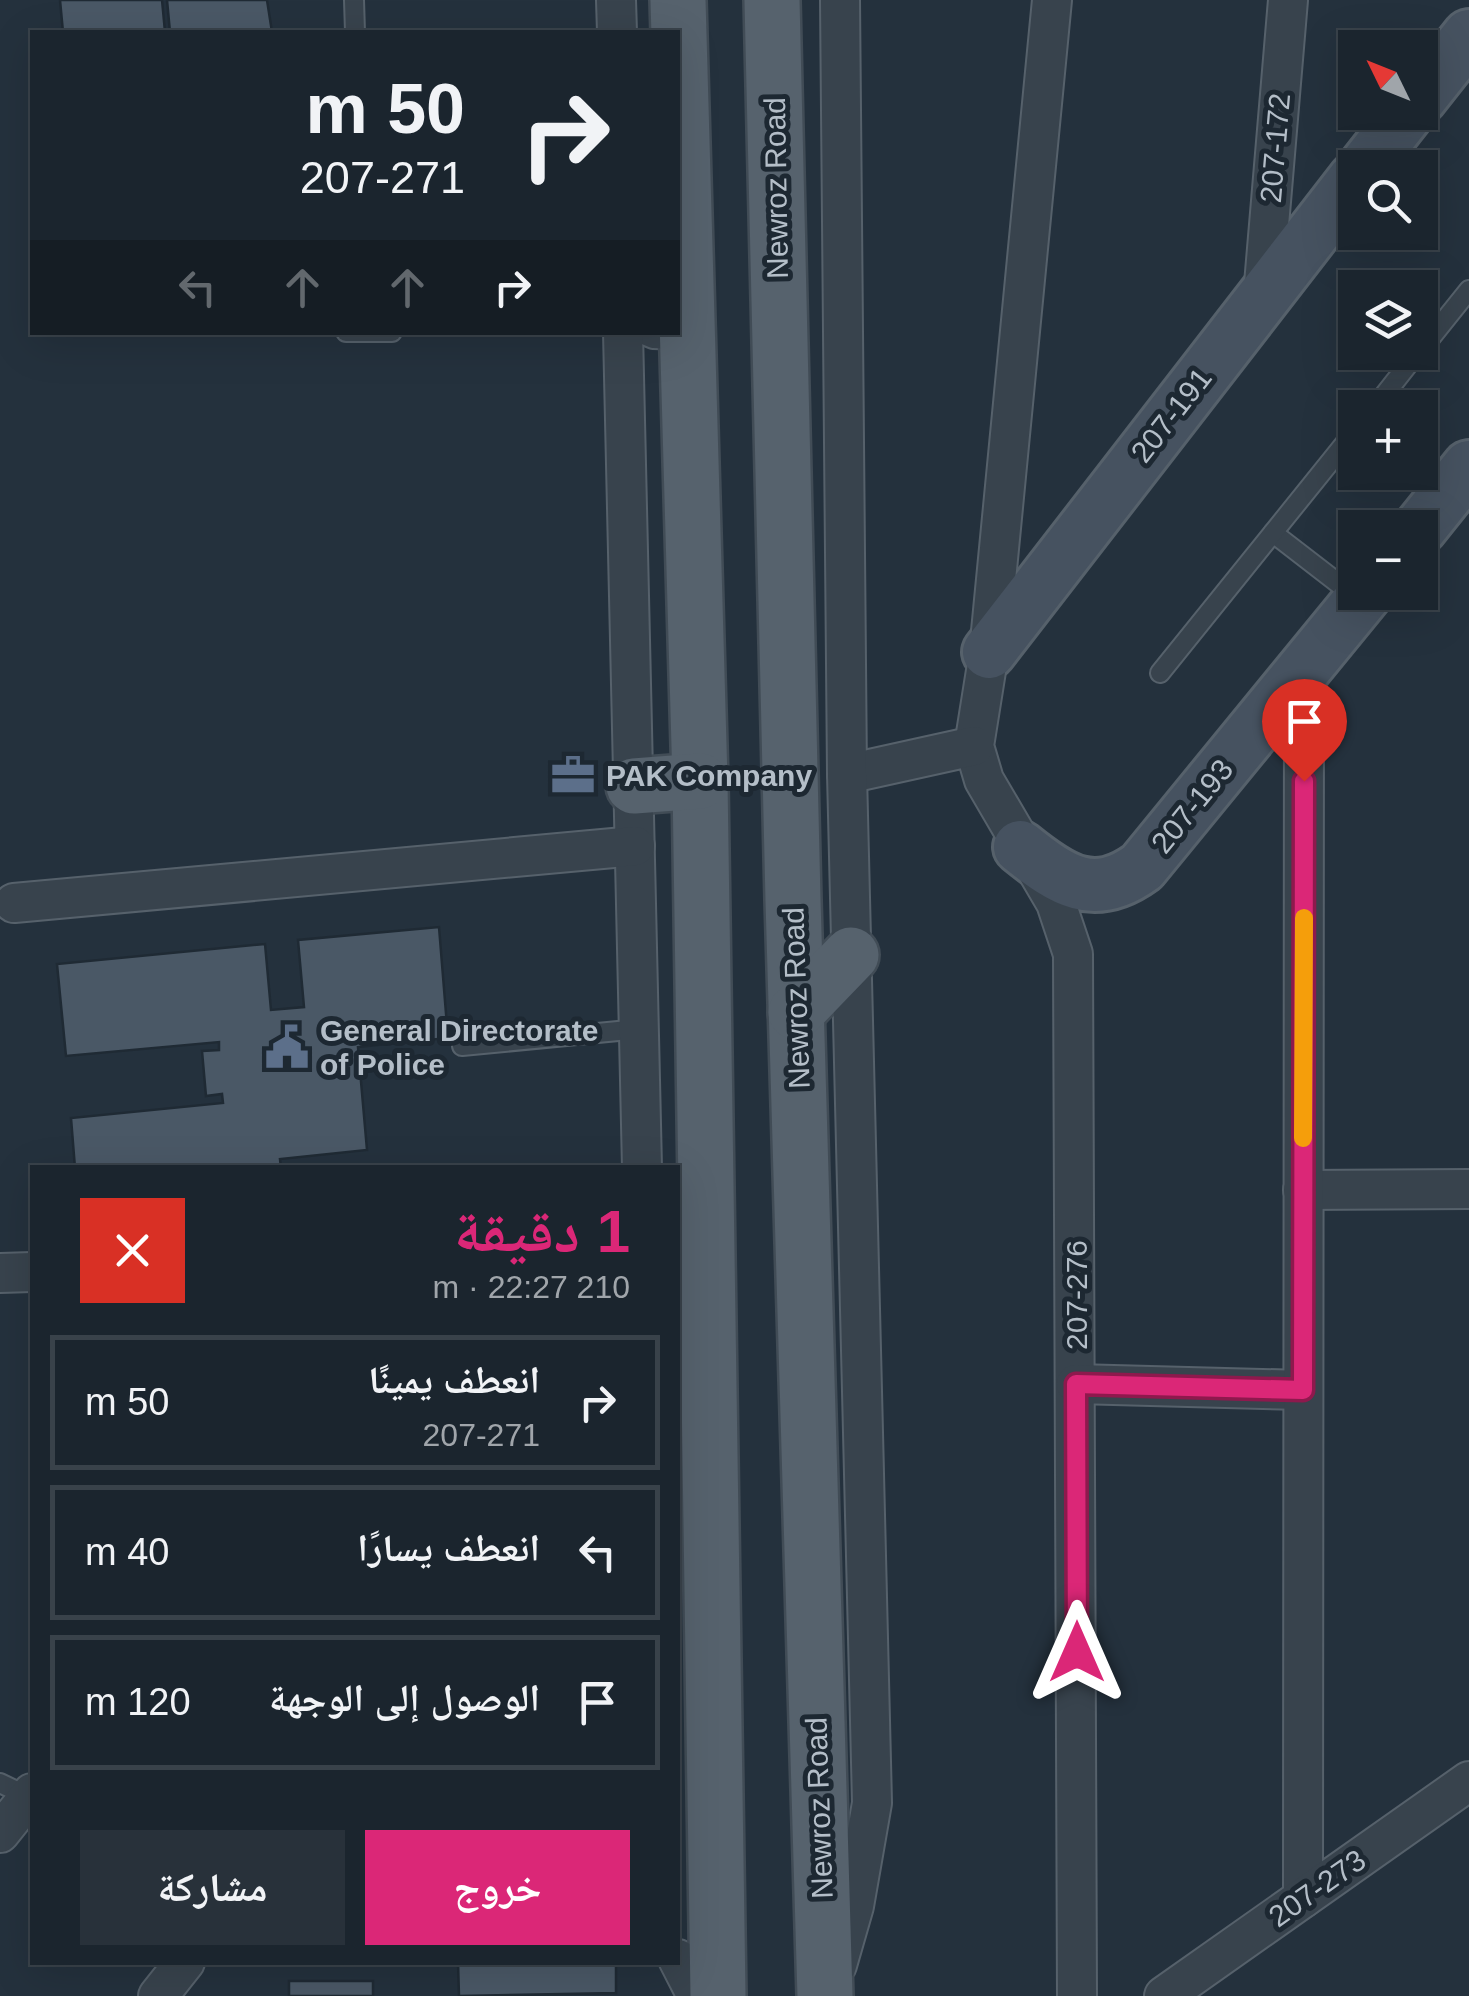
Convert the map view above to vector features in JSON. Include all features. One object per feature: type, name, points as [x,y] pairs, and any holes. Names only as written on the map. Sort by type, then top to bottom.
[{"type":"main road","points":[[677,30],[678,0]]},
{"type":"main road","name":"Newroz Road","points":[[772,0],[825,1996]]},
{"type":"main road","points":[[672,335],[700,781],[695,1452],[718,1996]]},
{"type":"main road","points":[[634,786],[700,781]]},
{"type":"main road","points":[[796,1012],[852,955]]},
{"type":"street","points":[[616,0],[617,30]]},
{"type":"street","points":[[825,1996],[854,1906],[872,1802],[847,774],[840,0]]},
{"type":"street","points":[[847,774],[974,746],[988,652],[1052,0]]},
{"type":"street","name":"207-172","points":[[1262,296],[1288,0]]},
{"type":"street","points":[[1438,75],[1469,36]]},
{"type":"street","points":[[1378,150],[1394,130]]},
{"type":"street","name":"207-191","points":[[988,652],[1338,200]]},
{"type":"street","points":[[623,335],[642,1165]]},
{"type":"street","points":[[1434,510],[1469,467]]},
{"type":"street","name":"207-193","points":[[1020,848],[1047,869],[1078,884],[1094,887],[1127,878],[1142,867],[1352,610]]},
{"type":"street","points":[[1303,1898],[1304,670]]},
{"type":"street","name":"207-276","points":[[974,746],[984,780],[1020,848],[1056,904],[1073,954],[1077,1996]]},
{"type":"street","points":[[14,903],[635,846]]},
{"type":"street","points":[[1303,1190],[1469,1189]]},
{"type":"street","points":[[0,1273],[30,1272]]},
{"type":"street","points":[[1076,1384],[1303,1390]]},
{"type":"street","name":"207-273","points":[[1164,1996],[1469,1780]]},
{"type":"street","points":[[0,1834],[21,1791]]},
{"type":"street","points":[[680,1963],[697,1996]]},
{"type":"street","points":[[158,1996],[183,1965]]},
{"type":"lane","points":[[354,0],[356,30]]},
{"type":"lane","points":[[1438,328],[1469,290]]},
{"type":"lane","points":[[1388,390],[1405,370]]},
{"type":"lane","points":[[1160,673],[1338,452]]},
{"type":"lane","points":[[1273,533],[1338,579]]},
{"type":"lane","points":[[462,1046],[639,1029]]},
{"type":"building","points":[[60,0],[162,0],[165,30],[63,30]]},
{"type":"building","points":[[167,0],[267,0],[272,30],[170,30]]},
{"type":"building","points":[[439,927],[448,1038],[358,1047],[367,1150],[280,1159],[281,1165],[75,1165],[71,1118],[223,1103],[222,1094],[206,1096],[202,1051],[219,1050],[219,1042],[66,1056],[57,964],[265,944],[271,1010],[304,1007],[298,940]]},
{"type":"building","points":[[458,1965],[616,1965],[616,1993],[459,1996]]},
{"type":"building","points":[[289,1981],[373,1981],[373,1996],[289,1996]]},
{"type":"slow traffic","points":[[1303,1138],[1304,918]]},
{"type":"place","name":"PAK Company","points":[[573,775]]},
{"type":"place","name":"General Directorate of Police","points":[[287,1047]]},
{"type":"route","points":[[1077,1652],[1076,1384],[1303,1390],[1304,781]]}]
